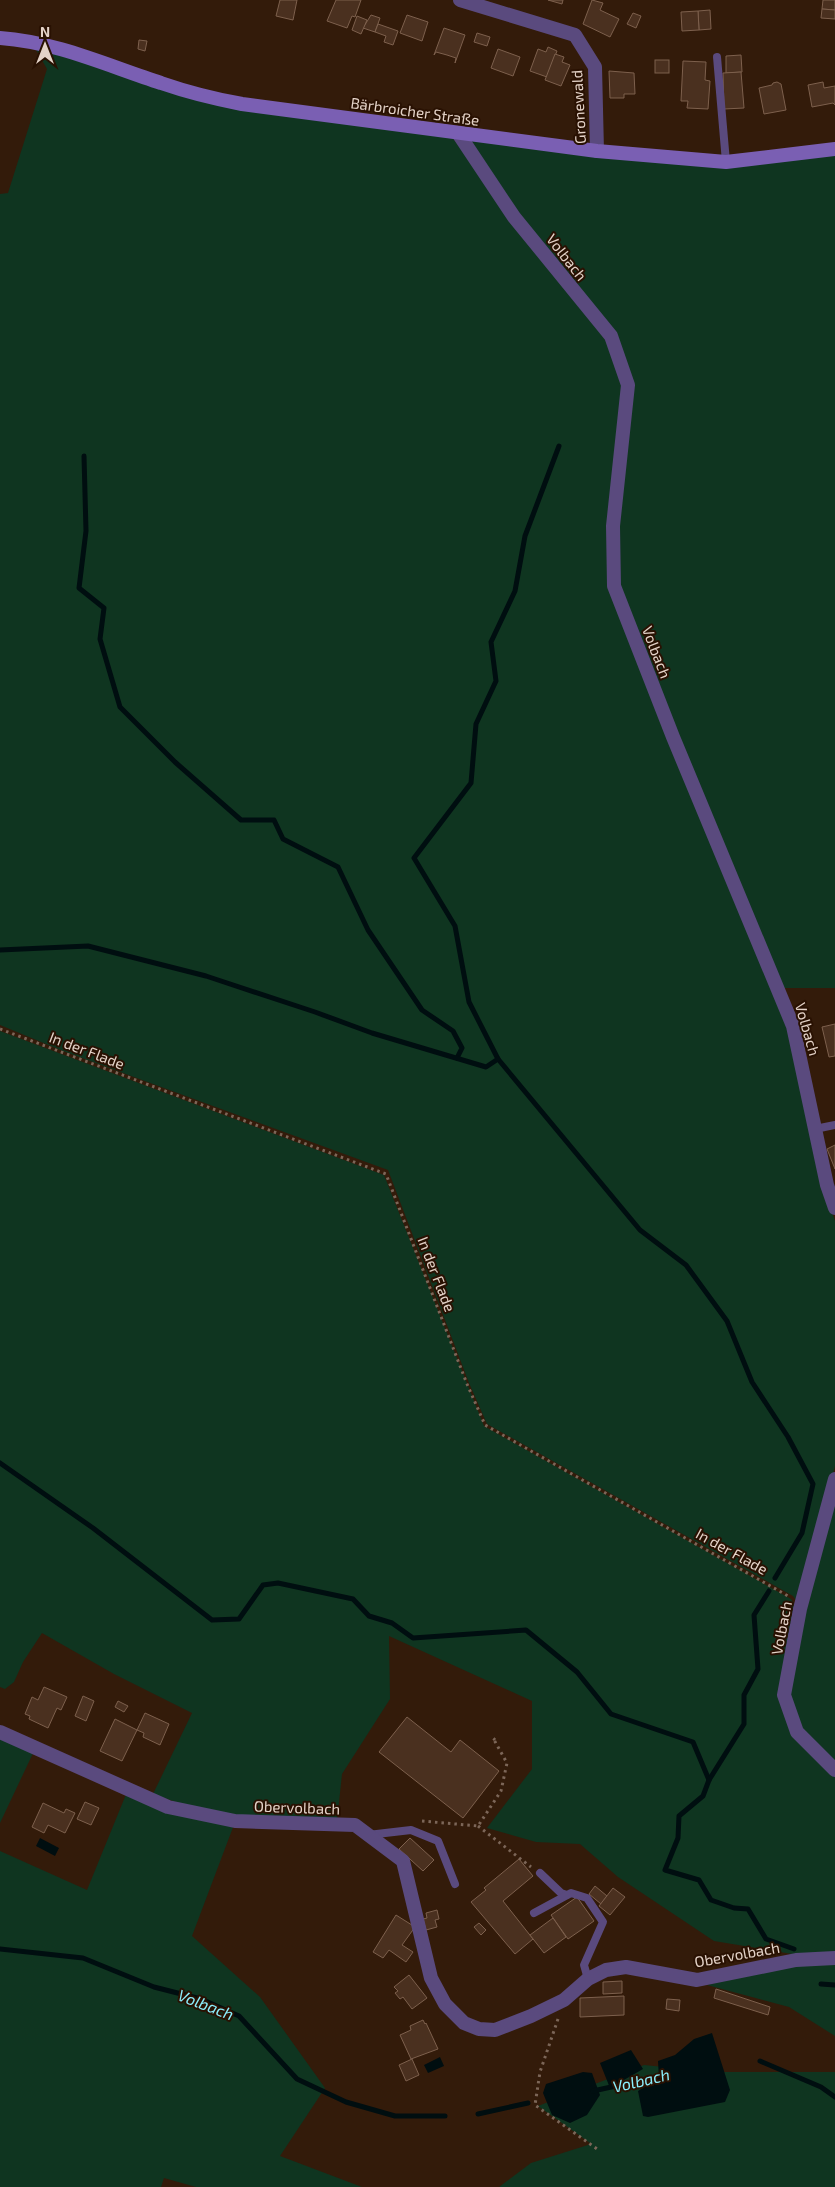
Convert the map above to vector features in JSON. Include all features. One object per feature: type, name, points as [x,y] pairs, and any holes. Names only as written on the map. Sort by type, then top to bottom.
[{"type":"main road","name":"Bärbroicher Straße","points":[[0,38],[28,40],[47,45],[109,64],[161,84],[242,104],[597,152],[726,162],[835,149]]},
{"type":"street","name":"Gronewald","points":[[460,0],[575,35],[595,67],[597,152]]},
{"type":"street","name":"Volbach","points":[[458,133],[514,217],[611,336],[628,385],[613,526],[614,586],[673,737],[793,1026],[827,1185],[835,1208]]},
{"type":"street","name":"Volbach","points":[[835,1479],[800,1609],[784,1695],[797,1732],[835,1770]]},
{"type":"street","name":"Obervolbach","points":[[0,1732],[168,1807],[235,1821],[355,1826],[403,1861],[431,1978],[446,2004],[464,2023],[479,2029],[495,2030],[531,2016],[564,2000],[588,1979],[606,1970],[626,1967],[697,1980],[796,1960],[835,1958]]},
{"type":"lane","points":[[718,57],[726,162]]},
{"type":"lane","points":[[815,1129],[835,1125]]},
{"type":"lane","points":[[368,1836],[411,1830],[438,1842],[455,1884]]},
{"type":"lane","points":[[540,1873],[561,1893],[567,1895]]},
{"type":"lane","points":[[534,1913],[571,1893],[588,1898],[603,1922],[584,1965],[588,1979]]},
{"type":"path","name":"In der Flade","points":[[0,1029],[386,1174],[467,1384],[485,1425],[792,1598],[800,1609]]},
{"type":"path","points":[[478,1826],[500,1792],[507,1763],[493,1738],[494,1740]]},
{"type":"path","points":[[412,1821],[478,1826],[540,1873]]},
{"type":"path","points":[[564,2000],[540,2072],[535,2105],[600,2151]]},
{"type":"green space","points":[[31,41],[228,104],[452,137],[607,342],[626,387],[611,589],[788,1026],[824,1188],[835,1221],[835,1466],[800,1606],[793,1596],[487,1424],[469,1383],[388,1170],[63,1051],[0,1025],[0,194],[8,193],[47,69]]},
{"type":"green space","points":[[460,137],[598,156],[835,154],[835,988],[779,988],[617,585],[616,526],[629,419],[613,334]]},
{"type":"green space","points":[[0,1031],[384,1175],[484,1426],[791,1599],[798,1610],[781,1695],[795,1734],[835,1774],[835,1956],[798,1955],[714,1941],[618,1877],[580,1844],[536,1842],[487,1828],[532,1769],[532,1701],[389,1636],[390,1699],[342,1774],[337,1821],[237,1817],[193,1808],[153,1794],[192,1713],[114,1674],[42,1633],[23,1662],[14,1682],[5,1689],[0,1687]]},
{"type":"green space","points":[[835,1493],[835,1768],[799,1731],[787,1694],[801,1610]]},
{"type":"green space","points":[[0,1734],[35,1749],[0,1823]]},
{"type":"green space","points":[[127,1792],[235,1822],[192,1936],[260,1997],[325,2088],[280,2156],[362,2187],[196,2187],[164,2178],[161,2187],[0,2187],[0,1851],[87,1890]]},
{"type":"green space","points":[[835,1961],[835,2036],[789,2007],[707,1985],[797,1963]]},
{"type":"green space","points":[[644,2065],[714,2072],[835,2072],[835,2187],[499,2187],[531,2163],[590,2143],[538,2106]]},
{"type":"shaded area","points":[[40,1838],[59,1848],[55,1856],[36,1846]]},
{"type":"shaded area","points":[[712,2033],[730,2090],[725,2102],[648,2117],[643,2116],[638,2091],[659,2078],[658,2061],[675,2055],[694,2039]]},
{"type":"shaded area","points":[[631,2050],[643,2069],[610,2088],[600,2063]]},
{"type":"shaded area","points":[[440,2057],[444,2066],[428,2073],[424,2065]]},
{"type":"shaded area","points":[[583,2072],[592,2073],[600,2095],[587,2115],[570,2123],[552,2115],[543,2093],[546,2084]]},
{"type":"building","points":[[280,0],[297,0],[293,20],[276,16]]},
{"type":"building","points":[[336,0],[361,0],[355,17],[352,16],[347,28],[327,21]]},
{"type":"building","points":[[548,0],[563,0],[562,4]]},
{"type":"building","points":[[592,0],[603,3],[600,10],[619,19],[610,37],[583,24]]},
{"type":"building","points":[[823,0],[835,0],[835,10],[822,9]]},
{"type":"building","points":[[822,9],[835,10],[835,19],[821,18]]},
{"type":"building","points":[[710,10],[711,29],[699,30],[698,11]]},
{"type":"building","points":[[698,11],[699,30],[682,31],[681,12]]},
{"type":"building","points":[[633,13],[641,16],[636,28],[627,24]]},
{"type":"building","points":[[371,15],[380,18],[375,32],[363,28]]},
{"type":"building","points":[[407,15],[428,22],[422,41],[400,33]]},
{"type":"building","points":[[357,16],[367,20],[361,34],[352,30]]},
{"type":"building","points":[[378,24],[398,31],[393,45],[384,42],[386,36],[375,32]]},
{"type":"building","points":[[444,28],[465,35],[455,63],[456,58],[436,52],[434,55]]},
{"type":"building","points":[[477,33],[490,37],[487,46],[474,42]]},
{"type":"building","points":[[139,40],[147,41],[145,51],[138,49]]},
{"type":"building","points":[[548,47],[557,51],[547,77],[530,71],[538,49],[546,52]]},
{"type":"building","points":[[498,49],[520,57],[513,76],[491,68]]},
{"type":"building","points":[[555,54],[564,57],[562,62],[570,65],[561,86],[545,80]]},
{"type":"building","points":[[741,55],[742,72],[726,73],[726,56]]},
{"type":"building","points":[[655,60],[669,60],[669,73],[655,73]]},
{"type":"building","points":[[683,61],[706,62],[705,80],[710,81],[708,109],[687,108],[688,101],[681,101]]},
{"type":"building","points":[[609,71],[634,73],[635,94],[624,94],[624,98],[610,98]]},
{"type":"building","points":[[741,72],[744,108],[724,109],[723,73]]},
{"type":"building","points":[[777,82],[781,84],[786,110],[764,114],[759,88]]},
{"type":"building","points":[[823,82],[824,88],[835,86],[835,105],[833,103],[812,107],[808,85]]},
{"type":"building","points":[[835,1024],[835,1056],[829,1057],[822,1027]]},
{"type":"building","points":[[835,1145],[835,1169],[827,1149]]},
{"type":"building","points":[[44,1687],[67,1697],[61,1710],[57,1708],[48,1728],[29,1719],[30,1716],[25,1714],[32,1697],[38,1700]]},
{"type":"building","points":[[83,1696],[94,1701],[86,1721],[75,1716]]},
{"type":"building","points":[[118,1701],[128,1706],[124,1712],[115,1707]]},
{"type":"building","points":[[145,1713],[169,1724],[160,1745],[143,1737],[144,1733],[137,1730]]},
{"type":"building","points":[[407,1717],[451,1752],[460,1740],[499,1771],[463,1818],[379,1752]]},
{"type":"building","points":[[115,1719],[137,1730],[122,1761],[100,1751]]},
{"type":"building","points":[[85,1802],[99,1808],[91,1825],[77,1819]]},
{"type":"building","points":[[43,1803],[64,1813],[66,1809],[75,1813],[65,1833],[48,1825],[44,1833],[32,1827]]},
{"type":"building","points":[[410,1838],[434,1860],[423,1871],[399,1849]]},
{"type":"building","points":[[519,1859],[533,1876],[503,1901],[533,1939],[515,1954],[471,1902],[486,1890],[484,1888]]},
{"type":"building","points":[[595,1886],[607,1896],[601,1904],[589,1894]]},
{"type":"building","points":[[613,1888],[625,1897],[610,1915],[599,1906]]},
{"type":"building","points":[[577,1897],[594,1921],[568,1939],[551,1915]]},
{"type":"building","points":[[437,1910],[439,1919],[435,1920],[437,1927],[426,1930],[423,1919],[427,1918],[426,1913]]},
{"type":"building","points":[[396,1915],[415,1927],[402,1945],[413,1952],[406,1962],[389,1950],[383,1958],[373,1952]]},
{"type":"building","points":[[553,1918],[566,1937],[544,1953],[530,1935]]},
{"type":"building","points":[[479,1923],[486,1930],[481,1935],[474,1927]]},
{"type":"building","points":[[409,1975],[427,1998],[412,2009],[403,1997],[400,1999],[395,1993],[398,1991],[394,1987]]},
{"type":"building","points":[[622,1981],[622,1993],[603,1994],[603,1982]]},
{"type":"building","points":[[716,1989],[770,2007],[768,2015],[714,1998]]},
{"type":"building","points":[[624,1996],[624,2015],[580,2017],[580,1998]]},
{"type":"building","points":[[667,1999],[680,2000],[679,2011],[666,2009]]},
{"type":"building","points":[[423,2020],[438,2049],[411,2059],[400,2035],[411,2030],[410,2026]]},
{"type":"building","points":[[412,2059],[419,2075],[406,2081],[399,2065]]},
{"type":"waterway","points":[[559,446],[525,536],[515,591],[491,642],[496,681],[476,724],[471,783],[414,858],[455,926],[469,1002],[498,1059],[640,1230],[686,1265],[727,1321],[752,1382],[788,1437],[813,1484],[802,1533],[775,1578]]},
{"type":"waterway","points":[[84,456],[86,531],[79,588],[104,608],[100,639],[120,707],[175,762],[241,820],[274,820],[283,839],[338,867],[368,930],[422,1010],[453,1031],[462,1048],[457,1058]]},
{"type":"waterway","points":[[0,950],[88,946],[206,976],[372,1033],[486,1067],[498,1059]]},
{"type":"waterway","points":[[0,1463],[93,1528],[212,1620],[239,1619],[263,1585],[278,1583],[353,1599],[369,1616],[392,1623],[413,1638],[526,1630],[577,1672],[611,1714],[693,1742],[709,1780]]},
{"type":"waterway","points":[[769,1591],[754,1615],[758,1669],[744,1695],[744,1724],[709,1780],[703,1796],[679,1816],[678,1838],[665,1870],[699,1880],[711,1900],[734,1908],[748,1909],[766,1939],[794,1949]]},
{"type":"waterway","name":"Volbach","points":[[0,1949],[83,1958],[154,1987],[201,1999],[239,2016],[297,2079],[346,2102],[395,2116],[445,2116]]},
{"type":"waterway","points":[[821,1984],[835,1985]]},
{"type":"waterway","name":"Volbach","points":[[760,2061],[821,2087],[835,2097]]},
{"type":"waterway","name":"Volbach","points":[[593,2091],[666,2075]]},
{"type":"waterway","name":"Volbach","points":[[478,2114],[528,2103]]}]
